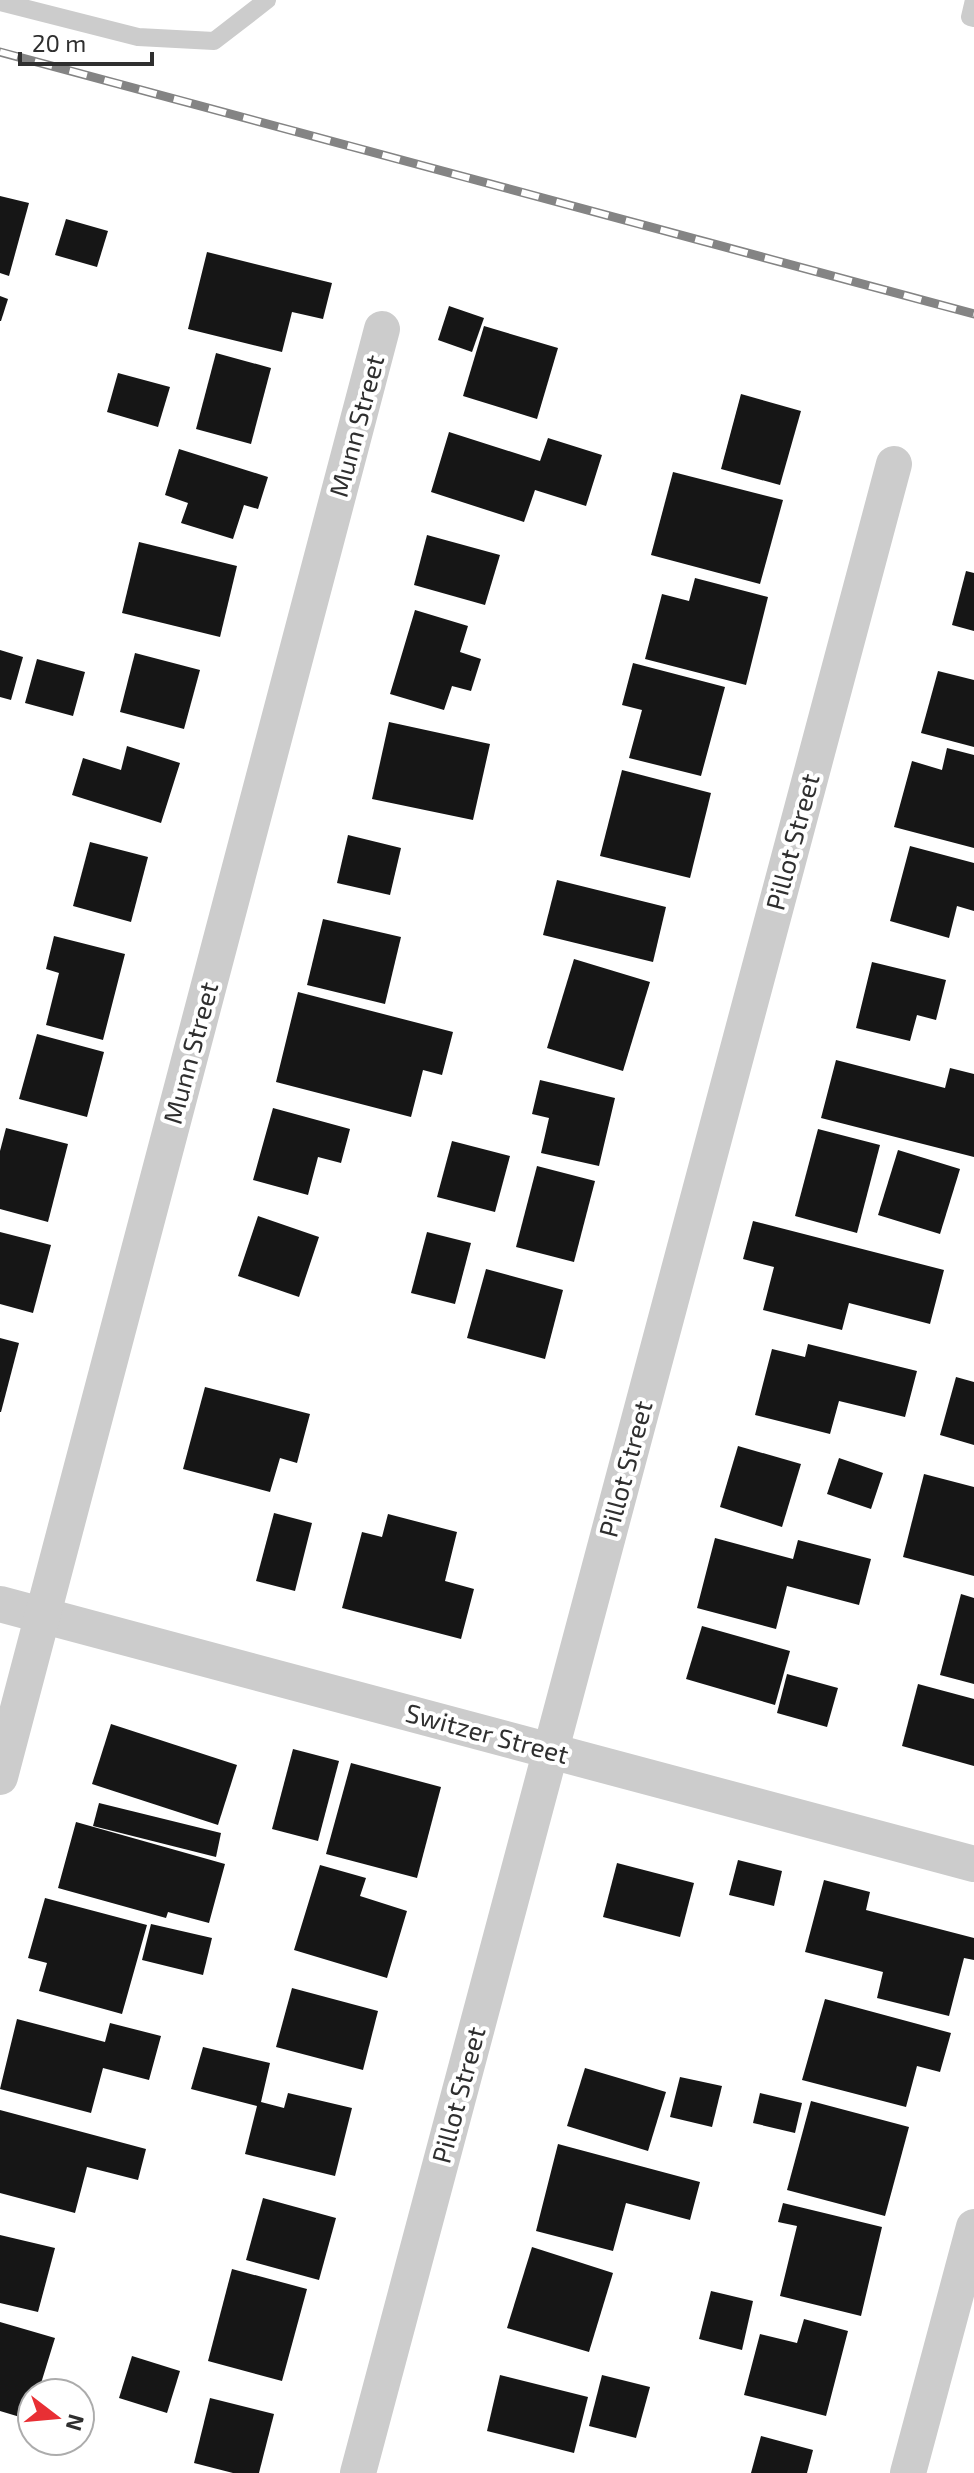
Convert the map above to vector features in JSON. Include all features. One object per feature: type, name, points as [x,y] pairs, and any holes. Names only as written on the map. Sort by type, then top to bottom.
[{"type":"street","name":"Munn Street","points":[[0,1777],[382,329]]},
{"type":"street","name":"Pillot Street","points":[[358,2473],[894,464]]},
{"type":"street","name":"Switzer Street","points":[[0,1604],[974,1864]]},
{"type":"street","points":[[908,2473],[974,2227]]},
{"type":"lane","points":[[0,2],[138,37],[214,41],[267,0]]},
{"type":"lane","points":[[974,0],[970,17],[974,18]]},
{"type":"building","points":[[0,196],[29,203],[9,276],[0,273]]},
{"type":"building","points":[[66,219],[108,231],[97,267],[55,255]]},
{"type":"building","points":[[207,252],[332,283],[323,319],[292,312],[282,352],[188,329]]},
{"type":"building","points":[[0,296],[8,299],[1,321],[0,321]]},
{"type":"building","points":[[449,306],[484,318],[472,352],[438,340]]},
{"type":"building","points":[[484,326],[558,348],[537,419],[463,396]]},
{"type":"building","points":[[216,353],[271,368],[251,444],[196,429]]},
{"type":"building","points":[[118,373],[170,387],[158,427],[107,412]]},
{"type":"building","points":[[741,394],[801,411],[780,485],[721,469]]},
{"type":"building","points":[[449,432],[540,461],[548,438],[602,455],[586,506],[535,490],[524,522],[431,492]]},
{"type":"building","points":[[179,449],[268,477],[258,509],[244,505],[233,539],[181,523],[188,503],[165,495]]},
{"type":"building","points":[[673,472],[783,500],[760,584],[651,555]]},
{"type":"building","points":[[427,535],[500,555],[485,605],[414,585]]},
{"type":"building","points":[[139,542],[237,566],[220,637],[122,613]]},
{"type":"building","points":[[966,571],[974,573],[974,631],[952,625]]},
{"type":"building","points":[[695,578],[768,597],[746,685],[645,659],[662,594],[689,601]]},
{"type":"building","points":[[415,610],[468,626],[460,652],[481,659],[471,691],[452,686],[444,710],[390,694]]},
{"type":"building","points":[[0,650],[23,657],[11,700],[0,697]]},
{"type":"building","points":[[135,653],[200,670],[184,729],[120,712]]},
{"type":"building","points":[[37,659],[85,672],[73,716],[25,703]]},
{"type":"building","points":[[633,663],[725,687],[701,776],[629,758],[642,710],[622,705]]},
{"type":"building","points":[[938,671],[974,680],[974,747],[921,733]]},
{"type":"building","points":[[389,722],[490,744],[473,820],[372,799]]},
{"type":"building","points":[[127,746],[180,763],[161,823],[72,795],[83,758],[121,770]]},
{"type":"building","points":[[947,748],[974,755],[974,848],[894,827],[912,761],[942,770]]},
{"type":"building","points":[[622,770],[711,793],[690,878],[600,856]]},
{"type":"building","points":[[348,835],[401,848],[390,895],[337,883]]},
{"type":"building","points":[[90,842],[148,857],[131,922],[73,906]]},
{"type":"building","points":[[910,846],[974,863],[974,911],[957,906],[949,938],[890,921]]},
{"type":"building","points":[[557,880],[666,907],[653,962],[543,935]]},
{"type":"building","points":[[323,919],[401,937],[385,1004],[307,985]]},
{"type":"building","points":[[54,936],[125,954],[103,1040],[46,1025],[59,973],[46,969]]},
{"type":"building","points":[[574,959],[650,982],[623,1071],[547,1048]]},
{"type":"building","points":[[872,962],[946,980],[936,1020],[917,1015],[910,1041],[856,1028]]},
{"type":"building","points":[[298,992],[453,1032],[442,1075],[423,1070],[411,1117],[276,1082]]},
{"type":"building","points":[[37,1034],[104,1052],[87,1117],[19,1099]]},
{"type":"building","points":[[836,1060],[945,1088],[950,1068],[974,1074],[974,1157],[821,1118]]},
{"type":"building","points":[[540,1080],[615,1098],[599,1166],[541,1153],[549,1118],[532,1114]]},
{"type":"building","points":[[273,1108],[350,1129],[341,1163],[318,1157],[308,1195],[253,1180]]},
{"type":"building","points":[[6,1128],[68,1144],[48,1222],[0,1209],[0,1151]]},
{"type":"building","points":[[818,1129],[880,1145],[857,1233],[795,1216]]},
{"type":"building","points":[[452,1141],[510,1156],[495,1212],[437,1197]]},
{"type":"building","points":[[898,1150],[960,1169],[940,1234],[878,1215]]},
{"type":"building","points":[[537,1166],[595,1181],[574,1262],[516,1247]]},
{"type":"building","points":[[258,1216],[319,1237],[299,1297],[238,1276]]},
{"type":"building","points":[[753,1221],[944,1270],[930,1324],[849,1303],[842,1330],[763,1310],[774,1267],[743,1259]]},
{"type":"building","points":[[0,1232],[51,1245],[33,1313],[0,1304]]},
{"type":"building","points":[[427,1232],[471,1243],[455,1304],[411,1293]]},
{"type":"building","points":[[486,1269],[563,1290],[545,1359],[467,1338]]},
{"type":"building","points":[[0,1338],[19,1343],[1,1412],[0,1412]]},
{"type":"building","points":[[808,1344],[917,1371],[905,1417],[839,1401],[830,1434],[755,1415],[772,1349],[805,1357]]},
{"type":"building","points":[[956,1377],[974,1382],[974,1445],[940,1435]]},
{"type":"building","points":[[205,1387],[310,1414],[297,1463],[280,1458],[270,1492],[183,1469]]},
{"type":"building","points":[[738,1446],[801,1464],[782,1527],[720,1507]]},
{"type":"building","points":[[839,1458],[883,1473],[871,1509],[827,1494]]},
{"type":"building","points":[[924,1474],[974,1487],[974,1576],[903,1557]]},
{"type":"building","points":[[274,1513],[312,1523],[295,1591],[256,1581]]},
{"type":"building","points":[[388,1514],[457,1532],[445,1581],[474,1589],[461,1639],[342,1608],[362,1532],[382,1537]]},
{"type":"building","points":[[715,1538],[793,1559],[798,1540],[871,1559],[859,1605],[787,1586],[776,1629],[697,1608]]},
{"type":"building","points":[[961,1594],[974,1598],[974,1684],[940,1675]]},
{"type":"building","points":[[702,1626],[790,1651],[775,1705],[686,1679]]},
{"type":"building","points":[[787,1674],[838,1688],[827,1727],[777,1713]]},
{"type":"building","points":[[918,1684],[974,1699],[974,1766],[902,1746]]},
{"type":"building","points":[[111,1724],[237,1765],[218,1825],[92,1784]]},
{"type":"building","points":[[293,1749],[339,1761],[318,1841],[272,1829]]},
{"type":"building","points":[[351,1763],[441,1787],[417,1878],[326,1854]]},
{"type":"building","points":[[99,1803],[221,1833],[216,1857],[93,1826]]},
{"type":"building","points":[[76,1822],[225,1864],[209,1923],[168,1912],[166,1918],[58,1888]]},
{"type":"building","points":[[738,1860],[782,1871],[774,1906],[729,1895]]},
{"type":"building","points":[[617,1863],[694,1883],[680,1937],[603,1917]]},
{"type":"building","points":[[320,1865],[366,1878],[360,1896],[407,1911],[387,1978],[294,1950]]},
{"type":"building","points":[[824,1880],[870,1892],[866,1910],[974,1938],[974,1960],[964,1958],[949,2016],[877,1998],[883,1972],[805,1952]]},
{"type":"building","points":[[45,1898],[147,1925],[122,2014],[39,1991],[47,1963],[28,1958]]},
{"type":"building","points":[[151,1924],[212,1938],[203,1975],[142,1960]]},
{"type":"building","points":[[292,1988],[378,2011],[363,2070],[276,2047]]},
{"type":"building","points":[[825,1999],[951,2033],[940,2072],[917,2066],[906,2107],[802,2080]]},
{"type":"building","points":[[17,2019],[105,2042],[110,2023],[161,2036],[149,2080],[103,2068],[91,2113],[0,2089]]},
{"type":"building","points":[[203,2047],[270,2063],[261,2102],[284,2108],[288,2093],[352,2108],[335,2176],[245,2154],[257,2106],[191,2089]]},
{"type":"building","points":[[585,2068],[666,2092],[648,2151],[567,2126]]},
{"type":"building","points":[[680,2077],[722,2086],[712,2127],[670,2117]]},
{"type":"building","points":[[760,2093],[802,2103],[795,2133],[753,2123]]},
{"type":"building","points":[[811,2101],[909,2127],[885,2216],[787,2190]]},
{"type":"building","points":[[0,2110],[146,2149],[138,2180],[87,2167],[75,2213],[0,2193]]},
{"type":"building","points":[[558,2144],[700,2182],[690,2220],[626,2203],[613,2251],[536,2231]]},
{"type":"building","points":[[263,2198],[336,2218],[319,2280],[246,2260]]},
{"type":"building","points":[[783,2203],[882,2227],[861,2316],[780,2296],[797,2226],[778,2222]]},
{"type":"building","points":[[0,2235],[55,2248],[38,2312],[0,2303]]},
{"type":"building","points":[[532,2247],[613,2273],[589,2352],[507,2328]]},
{"type":"building","points":[[232,2269],[307,2289],[282,2381],[208,2361]]},
{"type":"building","points":[[711,2291],[753,2301],[742,2350],[699,2339]]},
{"type":"building","points":[[804,2319],[848,2331],[826,2416],[744,2395],[760,2334],[797,2343]]},
{"type":"building","points":[[0,2322],[55,2338],[43,2377],[16,2377],[16,2416],[0,2411]]},
{"type":"building","points":[[132,2356],[180,2371],[167,2413],[119,2398]]},
{"type":"building","points":[[500,2375],[588,2397],[574,2453],[487,2431]]},
{"type":"building","points":[[602,2375],[650,2387],[636,2438],[589,2426]]},
{"type":"building","points":[[210,2398],[274,2414],[259,2473],[233,2473],[194,2463]]},
{"type":"building","points":[[761,2436],[813,2450],[807,2473],[751,2473]]},
{"type":"railway","points":[[0,52],[974,314]]}]
